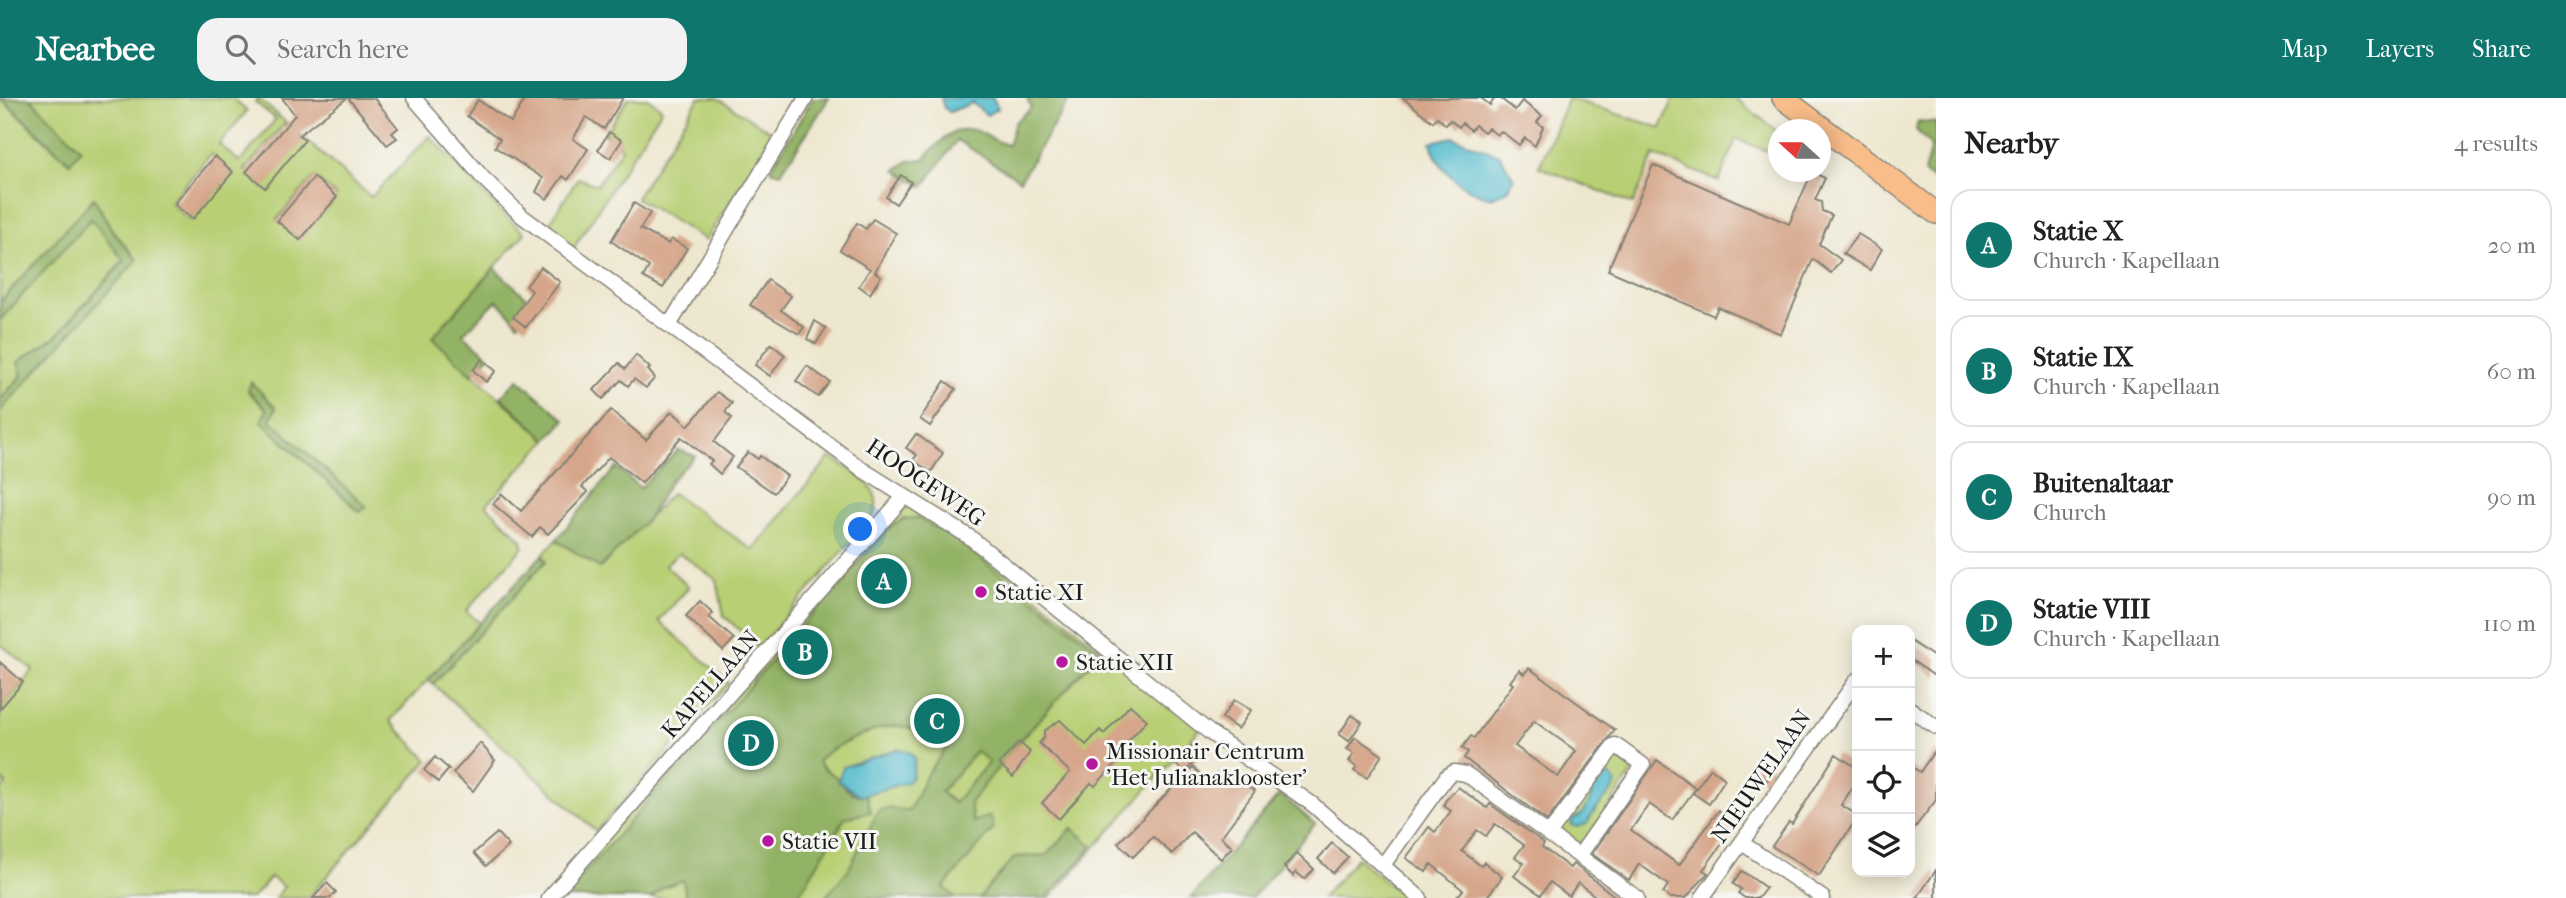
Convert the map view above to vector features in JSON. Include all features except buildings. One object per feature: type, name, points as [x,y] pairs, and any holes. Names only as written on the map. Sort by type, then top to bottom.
[{"type":"main road","points":[[1783,98],[1936,213]]},
{"type":"street","name":"HOOGEWEG","points":[[414,98],[474,169],[522,216],[903,498],[971,538],[1209,732],[1312,804],[1420,898]]},
{"type":"street","points":[[670,324],[806,98]]},
{"type":"street","name":"KAPELLAAN","points":[[549,898],[903,498]]},
{"type":"street","name":"NIEUWELAAN","points":[[1703,898],[1852,687]]},
{"type":"street","points":[[1915,712],[1936,727]]},
{"type":"street","points":[[1549,834],[1615,746],[1643,765],[1579,856]]},
{"type":"street","points":[[1383,865],[1447,776],[1454,772],[1466,774],[1637,898]]},
{"type":"street","points":[[1742,843],[1824,898]]},
{"type":"green space","points":[[0,98],[69,163],[53,123],[30,98],[232,98],[247,111],[219,144],[240,162],[276,119],[255,102],[258,98],[371,197],[430,136],[501,212],[525,233],[432,338],[547,440],[486,505],[522,540],[523,547],[466,611],[480,623],[390,721],[428,760],[308,898],[275,898],[284,887],[271,877],[252,898],[0,898],[0,791],[6,784],[0,778],[0,709],[33,670],[0,644],[0,410],[137,260],[112,230],[94,198],[0,302]],"holes":[[[284,124],[302,140],[263,186],[245,170]],[[211,154],[232,172],[190,220],[170,203]],[[314,177],[337,196],[299,239],[277,219]],[[267,410],[270,420],[366,507],[360,512],[261,421]]]},
{"type":"green space","points":[[2,98],[30,98],[81,149],[70,163]]},
{"type":"green space","points":[[628,98],[648,98],[662,109],[573,249],[546,229],[578,178],[597,185],[622,148],[604,135]]},
{"type":"green space","points":[[699,98],[717,98],[773,133],[706,240],[636,198]]},
{"type":"green space","points":[[813,98],[829,98],[781,173],[770,170]]},
{"type":"green space","points":[[1027,98],[1070,98],[1020,180],[957,140],[923,187],[896,170],[908,161],[924,159],[947,137],[961,130],[977,131],[1008,145],[1015,122],[1031,108]]},
{"type":"green space","points":[[1568,98],[1661,128],[1674,98],[1735,98],[1768,124],[1768,151],[1736,139],[1719,181],[1654,155],[1633,204],[1539,167]]},
{"type":"green space","points":[[1918,121],[1936,123],[1936,181],[1924,173],[1931,146],[1916,130]]},
{"type":"green space","points":[[94,198],[112,230],[137,260],[0,411],[0,400],[22,375],[18,362],[57,335],[124,261],[91,219],[0,320],[0,302]]},
{"type":"green space","points":[[91,218],[124,260],[57,335],[19,362],[22,375],[0,400],[0,320]]},
{"type":"green space","points":[[494,268],[535,305],[518,323],[497,300],[463,334],[489,356],[472,374],[432,338]]},
{"type":"green space","points":[[518,379],[565,420],[547,440],[501,397]]},
{"type":"green space","points":[[251,382],[276,408],[270,420],[366,506],[360,512],[261,421],[267,410],[248,391]]},
{"type":"green space","points":[[678,450],[695,456],[671,480],[647,520],[600,568],[556,540],[616,467],[640,488]]},
{"type":"green space","points":[[830,457],[856,473],[871,487],[876,505],[874,515],[759,648],[724,616],[717,580],[679,553],[665,565],[689,587],[659,621],[729,683],[596,831],[433,684],[546,561],[542,555],[556,540],[600,568],[672,493],[753,550]]},
{"type":"green space","points":[[907,505],[966,541],[1201,728],[1050,898],[551,898]]},
{"type":"green space","points":[[917,518],[950,535],[1101,652],[1022,738],[970,803],[973,822],[990,816],[994,828],[944,887],[956,898],[825,898],[848,870],[879,810],[890,808],[909,811],[928,772],[948,746],[930,736],[897,726],[854,738],[818,761],[848,790],[855,794],[866,794],[871,812],[845,818],[797,898],[686,898],[683,880],[664,887],[651,898],[562,898],[891,526],[904,519]],"holes":[[[976,751],[989,762],[954,803],[941,792]]]},
{"type":"green space","points":[[542,555],[546,561],[433,684],[428,680]]},
{"type":"green space","points":[[1613,756],[1634,770],[1581,847],[1577,846],[1556,832]]},
{"type":"green space","points":[[1280,794],[1315,824],[1252,898],[1191,898]]},
{"type":"green space","points":[[1072,828],[1093,846],[1046,898],[979,898],[1015,857],[1047,855]]},
{"type":"green space","points":[[1357,858],[1405,898],[1322,898]]},
{"type":"water","points":[[941,98],[993,98],[998,108],[987,115],[972,103],[950,112],[944,108]]},
{"type":"water","points":[[1453,137],[1500,155],[1514,179],[1508,190],[1492,198],[1471,191],[1453,178],[1439,162],[1431,142]]},
{"type":"water","points":[[897,749],[909,752],[915,758],[912,777],[907,782],[861,796],[838,781],[843,767]]},
{"type":"water","points":[[1610,775],[1616,784],[1587,824],[1577,827],[1572,825],[1571,820],[1586,809],[1599,781]]},
{"type":"place","name":"Statie X","points":[[884,581]]},
{"type":"place","name":"Statie XI","points":[[981,592]]},
{"type":"place","name":"Statie IX","points":[[805,652]]},
{"type":"place","name":"Statie XII","points":[[1062,662]]},
{"type":"place","name":"Buitenaltaar","points":[[937,721]]},
{"type":"place","name":"Statie VIII","points":[[751,743]]},
{"type":"place","name":"Missionair Centrum 'Het Julianaklooster'","points":[[1092,764]]},
{"type":"place","name":"Statie VII","points":[[768,841]]}]
